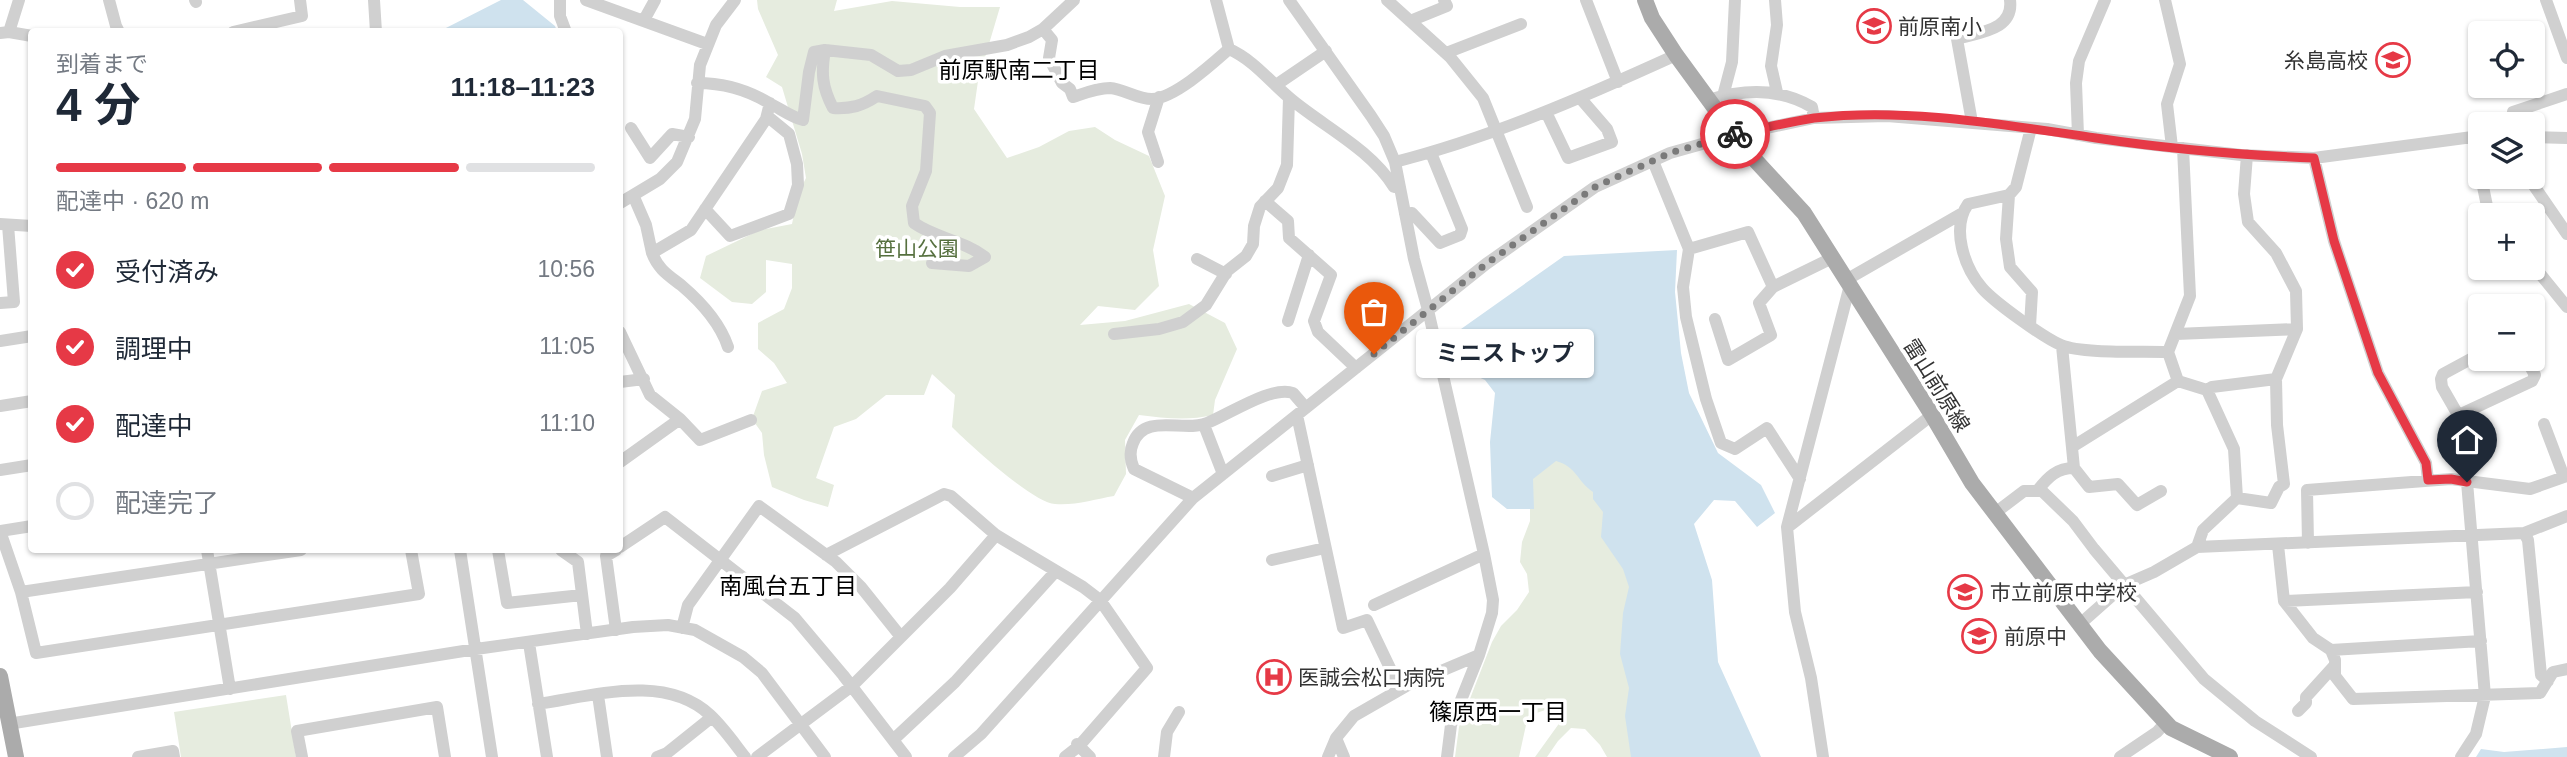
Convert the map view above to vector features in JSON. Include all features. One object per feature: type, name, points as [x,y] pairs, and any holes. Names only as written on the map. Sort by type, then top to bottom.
[{"type":"main road","name":"雷山前原線","points":[[1645,0],[1652,18],[1676,55],[1716,98],[1734,135],[1804,213],[1972,483],[2100,651],[2171,728],[2230,757]]},
{"type":"main road","points":[[0,676],[16,757]]},
{"type":"street","points":[[19,0],[5,33],[28,36]]},
{"type":"street","points":[[109,0],[117,28]]},
{"type":"street","points":[[250,28],[302,16],[300,0]]},
{"type":"street","points":[[374,0],[376,28]]},
{"type":"street","points":[[560,0],[560,16],[564,28]]},
{"type":"street","points":[[586,0],[707,44]]},
{"type":"street","points":[[645,20],[656,0]]},
{"type":"street","points":[[623,201],[660,179],[677,162],[695,119],[696,83],[707,44],[716,24],[735,0]]},
{"type":"street","points":[[696,83],[721,83],[769,109],[803,120],[814,52],[825,50],[871,55],[898,71],[912,70],[945,56],[1007,45],[1043,29],[1074,0]]},
{"type":"street","points":[[1216,0],[1229,49]]},
{"type":"street","points":[[1289,0],[1384,136],[1395,162],[1414,259],[1484,554],[1493,600],[1492,613],[1479,655],[1451,725],[1447,757]]},
{"type":"street","points":[[1387,0],[1446,53],[1483,98],[1527,206]]},
{"type":"street","points":[[1410,21],[1447,6],[1444,0]]},
{"type":"street","points":[[1586,0],[1618,82]]},
{"type":"street","points":[[1735,0],[1732,62],[1716,98],[1777,92],[1797,98],[1812,107],[1814,118]]},
{"type":"street","points":[[1775,0],[1777,25],[1771,66],[1777,92]]},
{"type":"street","points":[[1972,122],[1957,38],[1994,28],[2008,18],[2011,11],[2010,0]]},
{"type":"street","points":[[2078,135],[2076,83],[2079,61],[2105,0]]},
{"type":"street","points":[[2165,0],[2180,64],[2167,104],[2177,147],[2190,296],[2168,352],[2178,381]]},
{"type":"street","points":[[2546,0],[2567,58]]},
{"type":"street","points":[[1446,53],[1521,24]]},
{"type":"street","points":[[1043,29],[1052,40],[1049,58],[1073,97],[1096,89],[1112,88],[1137,97],[1159,97],[1171,92],[1229,49]]},
{"type":"street","points":[[1229,49],[1240,54],[1289,98],[1369,157],[1394,187],[1400,187]]},
{"type":"street","points":[[825,50],[822,65],[824,91],[834,108],[850,109],[877,96],[928,108],[930,113],[926,171],[912,206],[914,223],[939,238],[966,245],[985,257],[969,266],[932,263]]},
{"type":"street","points":[[1276,85],[1326,51]]},
{"type":"street","points":[[1395,162],[1431,153],[1581,99],[1676,55]]},
{"type":"street","points":[[2513,112],[2567,94]]},
{"type":"street","points":[[1158,162],[1148,132],[1159,97]]},
{"type":"street","points":[[1114,334],[1159,329],[1183,322],[1206,305],[1226,274],[1246,257],[1253,244],[1254,226],[1260,207],[1278,188],[1287,165],[1289,98]]},
{"type":"street","points":[[1546,112],[1568,158],[1612,142],[1607,129],[1581,99]]},
{"type":"street","points":[[652,253],[691,230],[769,109]]},
{"type":"street","points":[[705,209],[730,236],[789,214],[798,185],[797,164],[789,134],[769,109]]},
{"type":"street","points":[[954,757],[981,734],[1193,498],[1486,264],[1595,187],[1670,153],[1734,135],[1814,118],[1886,116],[2031,128],[2247,155],[2314,158],[2468,137]]},
{"type":"street","points":[[631,128],[650,158],[672,134],[689,137]]},
{"type":"street","points":[[1823,757],[1811,678],[1795,612],[1787,527],[1848,282],[1961,214],[1968,204],[2008,195],[2016,187],[2031,128]]},
{"type":"street","points":[[2545,137],[2567,138]]},
{"type":"street","points":[[1405,214],[1412,213],[1440,243],[1460,235],[1462,229],[1431,153]]},
{"type":"street","points":[[2237,498],[2271,503],[2279,487],[2284,484],[2277,425],[2276,379],[2297,329],[2297,291],[2276,253],[2248,222],[2244,194],[2247,155]]},
{"type":"street","points":[[2314,158],[2334,241],[2378,373],[2426,463],[2428,480]]},
{"type":"street","points":[[1653,160],[1689,249],[1683,286],[1686,317],[1706,400],[1721,443],[1735,449],[1767,428],[1800,479]]},
{"type":"street","points":[[2536,189],[2567,234]]},
{"type":"street","points":[[633,195],[646,225],[657,267],[683,287],[722,330],[728,347]]},
{"type":"street","points":[[2008,195],[2006,239],[2010,267],[2032,292],[2030,326]]},
{"type":"street","points":[[1265,201],[1288,221],[1289,238],[1331,275],[1314,321],[1318,332],[1356,368]]},
{"type":"street","points":[[1961,214],[1960,238],[1968,264],[1983,289],[2030,326],[2062,346],[2095,350],[2168,352]]},
{"type":"street","points":[[0,303],[14,302],[4,225],[28,226]]},
{"type":"street","points":[[1689,249],[1748,232],[1773,287]]},
{"type":"street","points":[[1288,321],[1309,255]]},
{"type":"street","points":[[1714,319],[1728,360],[1771,335],[1759,303],[1773,287],[1832,258]]},
{"type":"street","points":[[1197,259],[1226,274]]},
{"type":"street","points":[[2545,280],[2567,307]]},
{"type":"street","points":[[2176,334],[2297,329]]},
{"type":"street","points":[[0,341],[28,337]]},
{"type":"street","points":[[623,338],[650,395],[680,419],[700,440],[751,420]]},
{"type":"street","points":[[2062,346],[2074,468],[2089,487],[2118,484],[2137,505],[2161,491]]},
{"type":"street","points":[[2461,757],[2476,734],[2485,696],[2467,482],[2469,434],[2442,387],[2441,379],[2444,374],[2468,361]]},
{"type":"street","points":[[2459,415],[2532,382],[2535,375],[2533,371]]},
{"type":"street","points":[[623,382],[644,379]]},
{"type":"street","points":[[2072,447],[2178,381],[2207,390],[2212,387],[2276,379]]},
{"type":"street","points":[[2207,390],[2234,449],[2237,498]]},
{"type":"street","points":[[1193,498],[1135,469],[1130,459],[1136,437],[1147,428],[1159,425],[1204,425],[1278,391],[1293,393],[1302,412],[1308,464],[1342,628],[1367,620],[1400,689]]},
{"type":"street","points":[[0,406],[28,402]]},
{"type":"street","points":[[1787,527],[1932,415]]},
{"type":"street","points":[[623,460],[680,419]]},
{"type":"street","points":[[2308,544],[2307,489],[2451,479],[2530,489],[2565,477],[2544,424]]},
{"type":"street","points":[[1204,425],[1223,474]]},
{"type":"street","points":[[1272,476],[1308,464]]},
{"type":"street","points":[[0,470],[28,466]]},
{"type":"street","points":[[2038,490],[2062,468],[2074,468]]},
{"type":"street","points":[[1995,513],[2024,491],[2042,491],[2073,521],[2204,679],[2255,721],[2311,757]]},
{"type":"street","points":[[826,555],[944,494],[951,496],[996,535],[1100,600],[1147,668],[1065,757]]},
{"type":"street","points":[[2197,547],[2203,530],[2237,498]]},
{"type":"street","points":[[682,628],[688,605],[759,506],[826,555],[861,587],[901,637]]},
{"type":"street","points":[[2080,624],[2124,585],[2154,572],[2197,547],[2524,533],[2567,516]]},
{"type":"street","points":[[623,545],[665,517],[795,618],[852,685],[906,757]]},
{"type":"street","points":[[28,527],[0,531],[21,592],[36,653],[419,594],[412,553]]},
{"type":"street","points":[[2524,533],[2528,540],[2541,675],[2548,681]]},
{"type":"street","points":[[757,757],[852,685],[950,588],[996,535]]},
{"type":"street","points":[[2278,545],[2284,601],[2313,638],[2331,650],[2481,641]]},
{"type":"street","points":[[1272,561],[1325,548]]},
{"type":"street","points":[[207,553],[230,689]]},
{"type":"street","points":[[21,592],[281,553]]},
{"type":"street","points":[[460,553],[492,757]]},
{"type":"street","points":[[498,553],[507,604],[582,595]]},
{"type":"street","points":[[565,553],[578,562],[587,634]]},
{"type":"street","points":[[610,553],[606,556],[616,629]]},
{"type":"street","points":[[1374,605],[1484,554]]},
{"type":"street","points":[[893,740],[955,682],[1056,571]]},
{"type":"street","points":[[2284,601],[2477,592]]},
{"type":"street","points":[[8,724],[476,649],[616,629],[668,625],[695,630],[743,657],[762,673],[799,726],[825,757]]},
{"type":"street","points":[[528,643],[547,757]]},
{"type":"street","points":[[2331,650],[2335,676],[2353,699],[2540,693],[2553,672],[2567,669]]},
{"type":"street","points":[[1328,757],[1336,738],[1354,716],[1400,689],[1479,655]]},
{"type":"street","points":[[2298,711],[2306,703],[2306,697],[2335,665]]},
{"type":"street","points":[[538,704],[642,689],[684,697],[712,718],[745,757]]},
{"type":"street","points":[[598,695],[607,757]]},
{"type":"street","points":[[302,757],[297,731],[437,707],[445,757]]},
{"type":"street","points":[[1164,757],[1167,732],[1179,712]]},
{"type":"street","points":[[657,757],[712,718]]},
{"type":"street","points":[[2120,757],[2157,732],[2166,722]]},
{"type":"street","points":[[1336,738],[1344,757]]},
{"type":"street","points":[[1078,745],[1090,757]]},
{"type":"street","points":[[138,757],[173,751],[174,757]]},
{"type":"green space","name":"笹山公園","points":[[757,0],[837,0],[834,11],[892,1],[960,7],[1000,7],[978,81],[974,109],[1007,158],[1039,147],[1069,131],[1095,127],[1149,156],[1165,196],[1153,250],[1159,286],[1135,310],[1098,306],[1080,325],[1125,321],[1189,304],[1225,323],[1237,349],[1215,400],[1213,415],[1167,418],[1139,415],[1125,440],[1126,474],[1114,496],[1055,504],[1017,484],[952,427],[955,395],[932,374],[924,395],[886,395],[856,419],[834,427],[816,478],[834,485],[828,507],[772,487],[762,433],[752,419],[762,391],[787,383],[774,363],[758,349],[758,323],[784,309],[792,288],[792,264],[766,260],[766,292],[752,304],[732,302],[700,278],[706,256],[760,230],[792,224],[798,194],[806,178],[802,154],[782,87],[766,77],[778,55],[758,9]]},
{"type":"green space","points":[[1555,458],[1569,460],[1599,494],[1634,584],[1635,757],[1607,757],[1585,729],[1571,728],[1547,757],[1535,757],[1563,718],[1562,713],[1548,709],[1528,716],[1519,757],[1455,757],[1459,727],[1492,642],[1501,626],[1517,610],[1529,592],[1527,574],[1520,562],[1522,542],[1530,521],[1530,479]]},
{"type":"green space","points":[[286,695],[296,757],[181,757],[174,712]]},
{"type":"water","points":[[501,0],[523,0],[556,28],[446,28]]},
{"type":"water","points":[[1677,250],[1675,292],[1681,353],[1689,393],[1718,453],[1761,485],[1775,513],[1757,527],[1735,501],[1714,500],[1694,524],[1712,580],[1718,662],[1761,757],[1631,757],[1625,716],[1629,688],[1620,654],[1623,613],[1629,587],[1623,569],[1601,537],[1603,512],[1593,499],[1593,492],[1572,470],[1556,461],[1533,479],[1534,509],[1507,509],[1492,497],[1490,442],[1495,393],[1485,380],[1474,375],[1451,343],[1461,329],[1564,256]]},
{"type":"water","points":[[2567,747],[2567,757],[2476,757],[2481,749],[2504,752]]},
{"type":"way so far","points":[[1374,354],[1486,264],[1595,187],[1670,153],[1735,134]]},
{"type":"place","name":"前原南小","points":[[1874,26]]},
{"type":"place","name":"糸島高校","points":[[2393,60]]},
{"type":"place","name":"ミニストップ","points":[[1374,354]]},
{"type":"place","name":"市立前原中学校","points":[[1965,592]]},
{"type":"place","name":"前原中","points":[[1979,636]]},
{"type":"place","name":"医誠会松口病院","points":[[1274,677]]},
{"type":"district","name":"前原駅南二丁目","points":[[1019,70]]},
{"type":"district","name":"南風台五丁目","points":[[788,586]]},
{"type":"district","name":"篠原西一丁目","points":[[1498,712]]},
{"type":"route","points":[[1735,134],[1814,118],[1886,116],[2047,129],[2096,138],[2241,155],[2314,158],[2334,241],[2378,373],[2426,463],[2428,480],[2451,479],[2467,482]]}]
